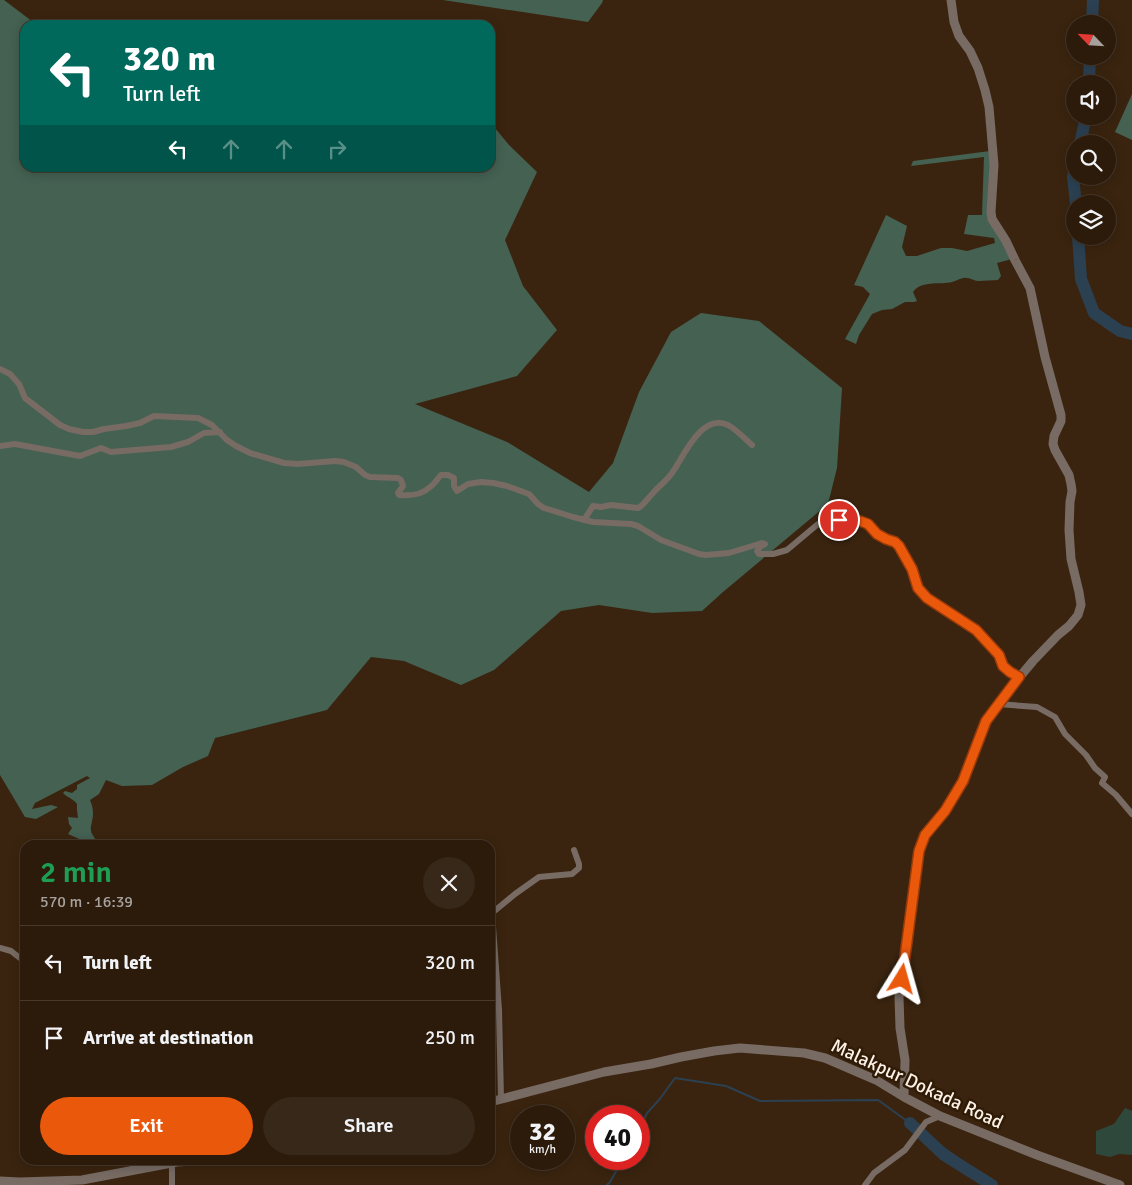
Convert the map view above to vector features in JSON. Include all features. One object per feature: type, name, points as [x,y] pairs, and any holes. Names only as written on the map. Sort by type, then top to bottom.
[{"type":"street","points":[[904,1097],[905,1060],[900,1028],[899,997],[919,851],[925,835],[945,811],[963,781],[986,721],[1019,677],[1058,635],[1069,626],[1078,615],[1081,605],[1071,559],[1070,502],[1072,484],[1053,444],[1054,436],[1061,421],[1061,415],[1030,288],[1006,241],[992,219],[994,165],[989,107],[978,68],[970,51],[959,36],[954,22],[951,0]]},
{"type":"street","points":[[0,370],[10,374],[19,384],[25,398],[69,429],[93,432],[133,424],[154,416],[198,418],[212,425],[236,446],[250,453],[276,461],[298,464],[335,460],[356,466],[364,475],[370,477],[398,478],[403,486],[398,493],[399,495],[418,494],[430,488],[441,475],[448,475],[454,478],[454,486],[457,491],[468,484],[493,482],[529,494],[544,508],[593,522],[638,526],[661,540],[699,554],[729,553],[762,543],[765,544],[757,551],[759,554],[772,554],[787,550],[818,524],[827,519],[860,521],[868,524],[877,534],[895,542],[912,569],[918,588],[927,598],[976,630],[999,655],[1003,666],[1019,677]]},
{"type":"street","points":[[584,520],[593,506],[640,507],[669,477],[702,430],[711,424],[721,423],[727,425],[738,431],[752,445]]},
{"type":"street","points":[[0,446],[15,444],[80,456],[101,448],[111,452],[171,447],[188,442],[204,433],[220,432]]},
{"type":"street","points":[[998,704],[1036,707],[1055,718],[1065,734],[1105,777],[1102,783],[1116,795],[1132,814]]},
{"type":"street","points":[[495,911],[540,877],[572,874],[579,864],[574,850]]},
{"type":"street","points":[[0,948],[11,950],[20,958]]},
{"type":"street","points":[[495,962],[501,1099]]},
{"type":"street","name":"Malakpur Dokada Road","points":[[495,1101],[604,1072],[689,1055],[740,1048],[804,1053],[826,1058],[876,1080],[940,1116],[1037,1155],[1120,1185]]},
{"type":"street","points":[[921,1106],[926,1122]]},
{"type":"street","points":[[865,1185],[874,1173],[904,1150],[926,1122],[940,1116]]},
{"type":"street","points":[[0,1181],[82,1180],[160,1165]]},
{"type":"street","points":[[172,1185],[175,1165]]},
{"type":"green space","points":[[0,0],[4,0],[30,20],[20,20],[20,172],[495,172],[495,128],[509,145],[537,172],[505,240],[523,286],[557,330],[517,376],[415,404],[507,442],[589,492],[613,463],[639,392],[671,332],[701,313],[759,321],[842,388],[837,468],[828,504],[702,611],[652,613],[599,605],[561,611],[494,670],[461,685],[404,661],[371,657],[327,710],[215,738],[208,756],[183,767],[152,785],[122,786],[106,780],[99,794],[90,800],[93,813],[91,832],[96,840],[82,840],[68,834],[72,828],[68,817],[78,818],[77,804],[63,793],[65,791],[72,793],[77,789],[77,785],[90,778],[87,776],[35,803],[32,809],[51,805],[58,807],[36,819],[25,817],[0,775]]},
{"type":"green space","points":[[443,0],[603,0],[588,22]]},
{"type":"green space","points":[[1132,94],[1132,140],[1115,132]]},
{"type":"green space","points":[[990,151],[988,213],[1012,259],[997,263],[1001,276],[998,280],[978,281],[964,278],[950,282],[927,284],[913,292],[917,301],[905,302],[892,309],[872,314],[859,335],[856,344],[845,339],[870,294],[863,287],[854,285],[886,215],[907,226],[902,247],[906,256],[917,256],[941,248],[967,251],[995,243],[994,238],[964,234],[968,215],[982,215],[984,157],[911,166],[913,161]]},
{"type":"green space","points":[[1125,1108],[1132,1111],[1132,1155],[1119,1154],[1110,1157],[1096,1154],[1096,1131],[1114,1124]]},
{"type":"waterway","points":[[1092,15],[1093,0]]},
{"type":"waterway","points":[[1089,75],[1090,65]]},
{"type":"waterway","points":[[1082,135],[1084,125]]},
{"type":"waterway","points":[[1074,185],[1075,195]]},
{"type":"waterway","points":[[1079,245],[1081,279],[1094,313],[1120,331],[1132,334]]},
{"type":"waterway","points":[[650,1110],[675,1078],[726,1086],[760,1101],[878,1100],[925,1134]]},
{"type":"waterway","points":[[910,1123],[944,1155],[992,1185]]},
{"type":"waterway","points":[[929,1137],[995,1185]]},
{"type":"waterway","points":[[607,1185],[617,1170]]},
{"type":"route","points":[[839,520],[860,521],[868,524],[877,534],[895,542],[912,569],[918,588],[927,598],[976,630],[999,655],[1003,666],[1019,677],[986,721],[963,781],[945,811],[925,835],[919,851],[902,979]]}]
